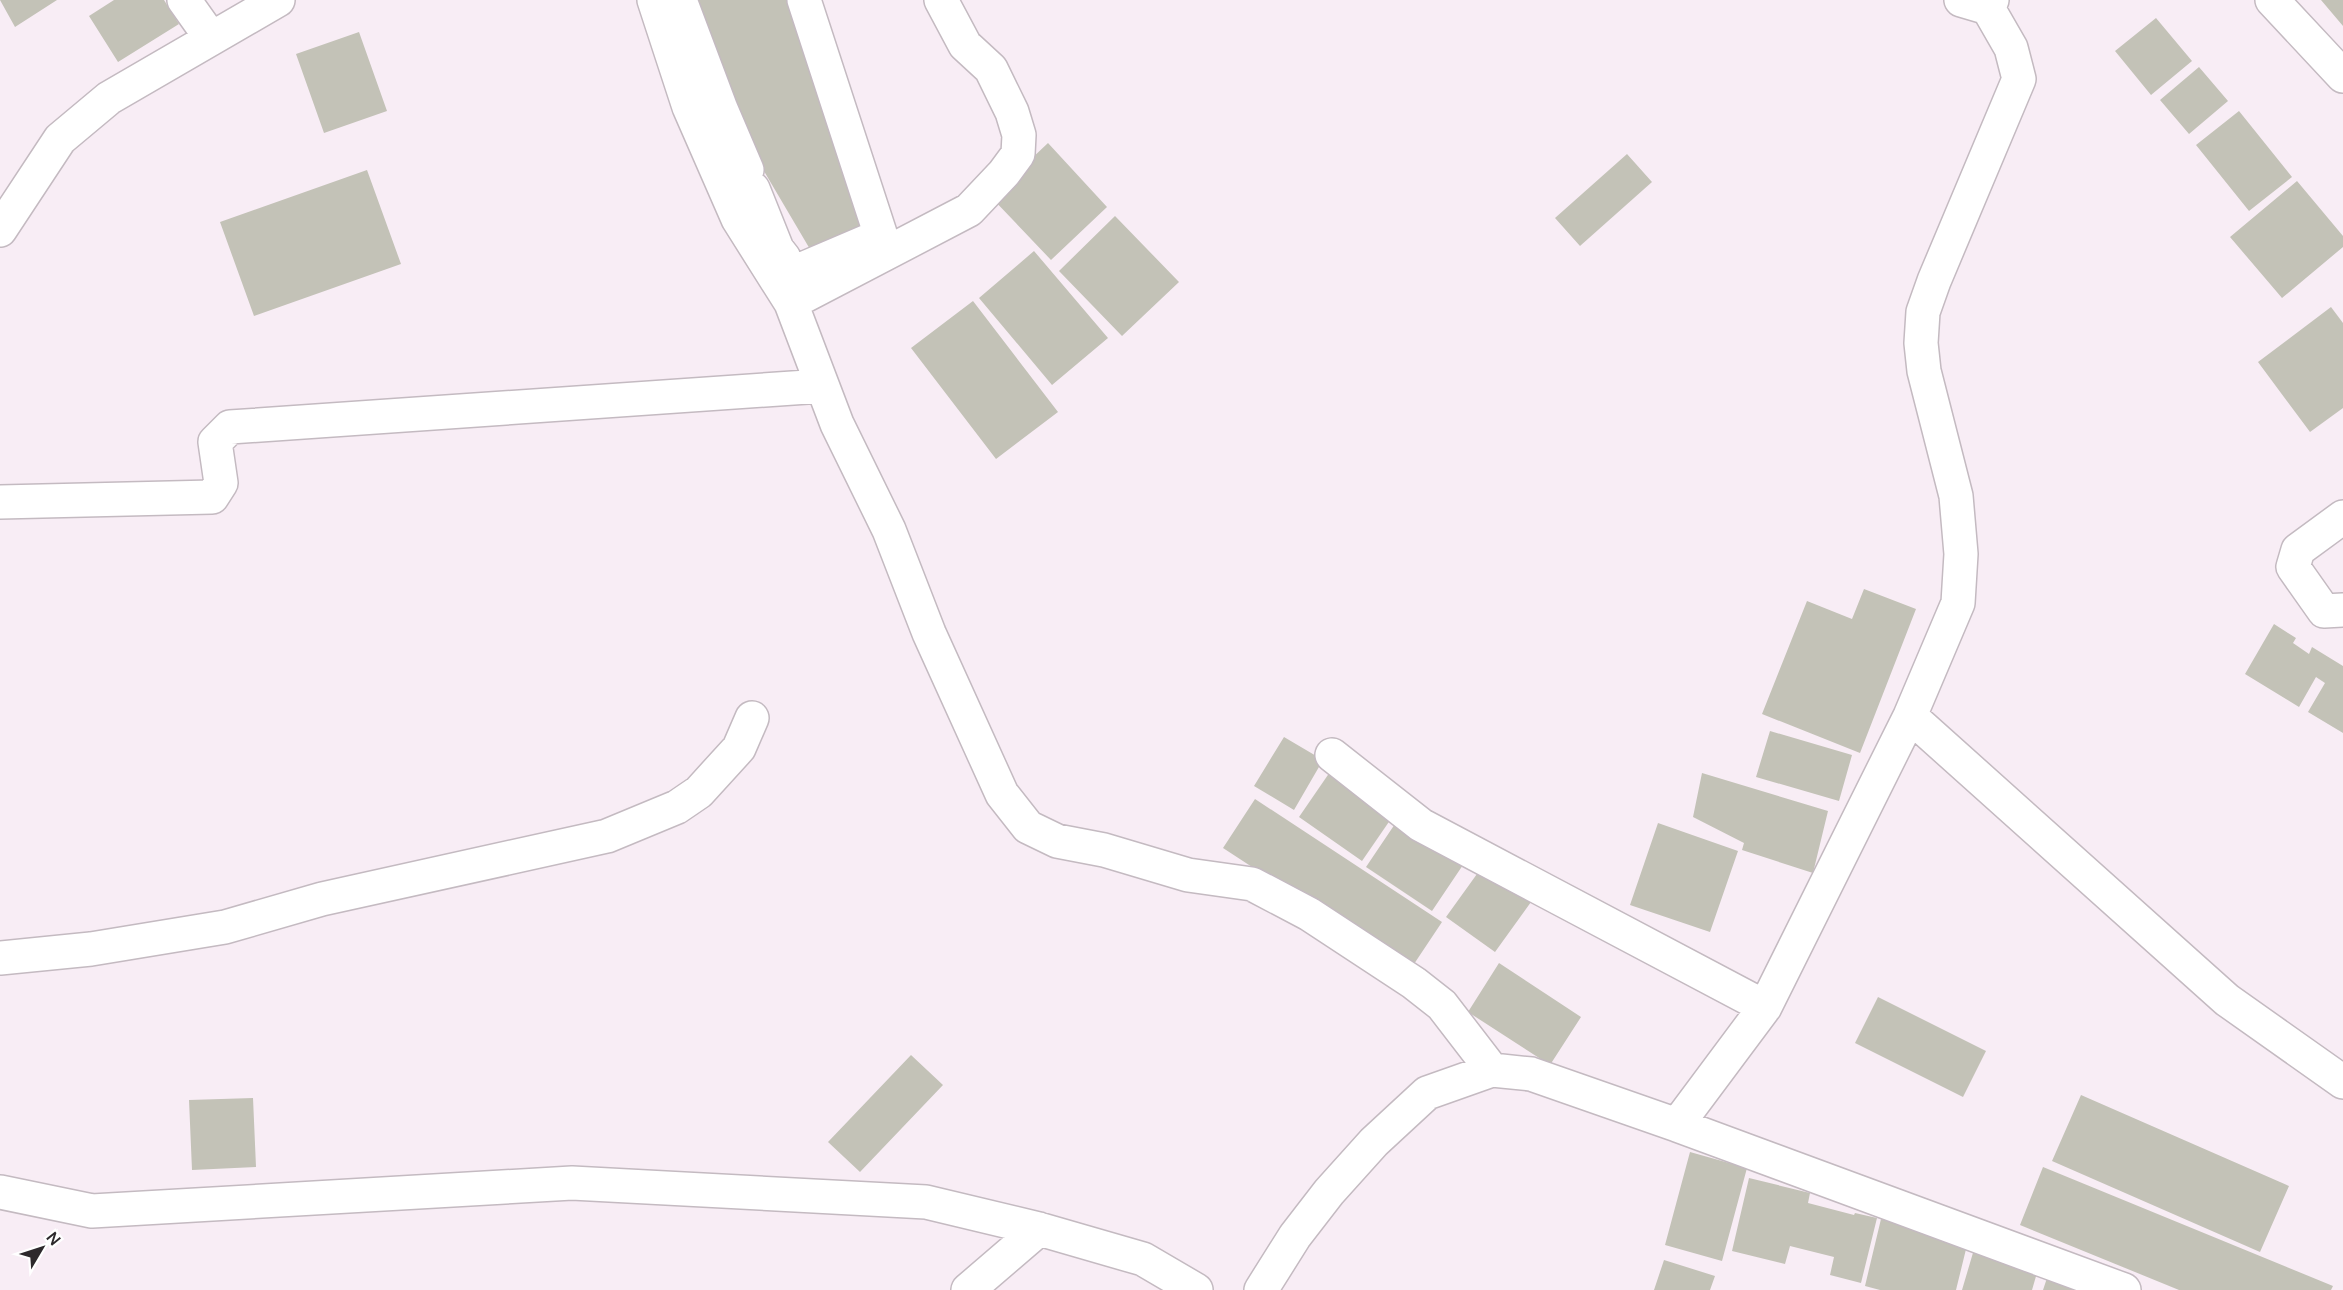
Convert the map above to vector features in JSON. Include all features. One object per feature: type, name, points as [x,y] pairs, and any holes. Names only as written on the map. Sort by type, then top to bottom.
[{"type":"street","points":[[184,0],[211,38]]},
{"type":"street","points":[[0,230],[60,139],[109,98],[278,0]]},
{"type":"street","points":[[654,0],[721,109],[777,249],[786,261],[800,270]]},
{"type":"street","points":[[680,0],[689,107],[738,219],[791,303],[837,424],[889,530],[929,633],[1002,794],[1028,827],[1057,841],[1104,850],[1188,875],[1252,884],[1309,914],[1414,983],[1442,1005],[1492,1070]]},
{"type":"street","points":[[791,303],[794,278],[800,270],[875,238],[880,233],[804,0]]},
{"type":"street","points":[[791,303],[969,210],[1004,173],[1018,154],[1019,135],[1012,112],[991,69],[965,45],[941,0]]},
{"type":"street","points":[[2272,0],[2343,76]]},
{"type":"street","points":[[1677,1125],[1765,1007],[1910,716],[1958,603],[1961,554],[1956,496],[1924,371],[1921,343],[1923,312],[1934,280],[2019,79],[2011,48],[1980,3]]},
{"type":"street","points":[[0,502],[212,497],[220,483],[215,442],[230,427],[822,386]]},
{"type":"street","points":[[2343,517],[2298,550],[2293,567],[2324,611],[2343,610]]},
{"type":"street","points":[[1910,716],[2227,1000],[2343,1082]]},
{"type":"street","points":[[0,958],[91,948],[225,927],[322,899],[607,836],[677,807],[699,792],[739,748],[752,718]]},
{"type":"street","points":[[1332,755],[1420,825],[1765,1007]]},
{"type":"street","points":[[1261,1290],[1295,1236],[1329,1191],[1374,1142],[1427,1093],[1492,1070],[1531,1074],[1677,1125],[2124,1290]]},
{"type":"street","points":[[0,1192],[92,1211],[572,1183],[926,1202],[1039,1229],[1143,1259],[1197,1290]]},
{"type":"street","points":[[968,1290],[1039,1229]]},
{"type":"building","points":[[0,0],[57,0],[15,27]]},
{"type":"building","points":[[114,0],[164,0],[179,24],[118,62],[89,16]]},
{"type":"building","points":[[690,0],[799,0],[876,233],[814,256],[728,110]]},
{"type":"building","points":[[2321,0],[2343,0],[2343,26]]},
{"type":"building","points":[[2156,18],[2192,61],[2151,95],[2115,51]]},
{"type":"building","points":[[359,32],[387,111],[324,133],[296,54]]},
{"type":"building","points":[[2199,67],[2228,101],[2189,134],[2160,100]]},
{"type":"building","points":[[2239,111],[2292,177],[2249,211],[2196,145]]},
{"type":"building","points":[[1048,143],[1107,207],[1051,260],[991,197]]},
{"type":"building","points":[[1627,154],[1652,182],[1580,246],[1555,218]]},
{"type":"building","points":[[367,170],[401,264],[254,316],[220,222]]},
{"type":"building","points":[[2297,181],[2343,236],[2343,247],[2282,298],[2230,237]]},
{"type":"building","points":[[1115,216],[1179,282],[1122,336],[1059,271]]},
{"type":"building","points":[[1034,251],[1108,338],[1052,385],[979,298]]},
{"type":"building","points":[[973,301],[1058,412],[996,459],[911,348]]},
{"type":"building","points":[[2331,307],[2343,323],[2343,408],[2310,432],[2258,362]]},
{"type":"building","points":[[1864,589],[1916,609],[1860,753],[1762,714],[1807,601],[1852,619]]},
{"type":"building","points":[[2274,624],[2296,638],[2293,643],[2309,654],[2312,647],[2343,666],[2343,733],[2308,712],[2325,683],[2316,677],[2299,707],[2245,674]]},
{"type":"building","points":[[1770,731],[1852,755],[1839,801],[1756,777]]},
{"type":"building","points":[[1284,737],[1323,760],[1294,810],[1254,786]]},
{"type":"building","points":[[1332,769],[1395,813],[1362,861],[1299,817]]},
{"type":"building","points":[[1702,773],[1828,811],[1813,873],[1742,850],[1744,843],[1693,817]]},
{"type":"building","points":[[1255,799],[1442,922],[1410,970],[1223,848]]},
{"type":"building","points":[[1401,815],[1467,859],[1432,911],[1366,867]]},
{"type":"building","points":[[1658,823],[1738,851],[1710,932],[1630,905]]},
{"type":"building","points":[[1482,867],[1531,902],[1495,952],[1446,917]]},
{"type":"building","points":[[1499,963],[1581,1017],[1550,1065],[1468,1012]]},
{"type":"building","points":[[1878,997],[1986,1051],[1963,1097],[1855,1043]]},
{"type":"building","points":[[911,1055],[943,1085],[860,1172],[828,1142]]},
{"type":"building","points":[[2081,1095],[2289,1186],[2260,1252],[2052,1161]]},
{"type":"building","points":[[253,1098],[256,1167],[192,1170],[189,1100]]},
{"type":"building","points":[[1690,1152],[1747,1168],[1722,1261],[1665,1245]]},
{"type":"building","points":[[2043,1167],[2333,1286],[2331,1290],[2179,1290],[2020,1225]]},
{"type":"building","points":[[1749,1178],[1810,1193],[1808,1203],[1854,1215],[1855,1213],[1877,1218],[1861,1283],[1830,1275],[1834,1257],[1790,1246],[1785,1264],[1732,1251]]},
{"type":"building","points":[[1881,1219],[1968,1241],[1956,1290],[1880,1290],[1865,1286]]},
{"type":"building","points":[[1975,1246],[2039,1266],[2032,1290],[1962,1290]]},
{"type":"building","points":[[1664,1260],[1715,1276],[1710,1290],[1654,1290]]},
{"type":"building","points":[[2049,1272],[2097,1290],[2043,1290]]}]
